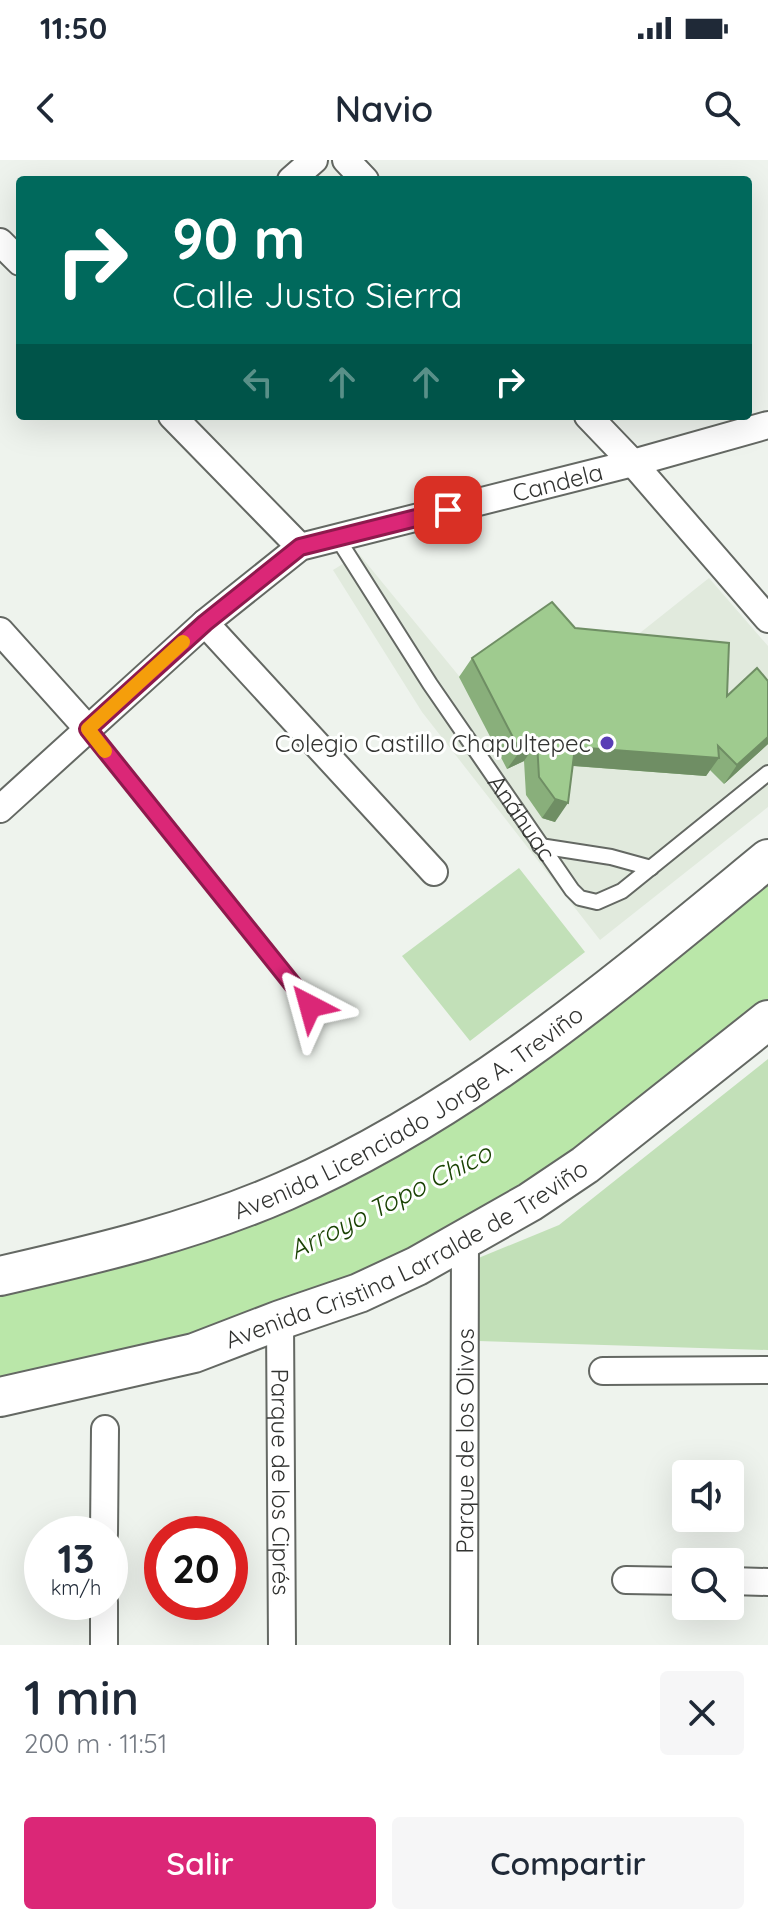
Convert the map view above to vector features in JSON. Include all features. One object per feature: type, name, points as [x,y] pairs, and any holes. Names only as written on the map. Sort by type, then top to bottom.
[{"type":"main road","name":"Avenida Licenciado Jorge A. Treviño","points":[[0,1276],[89,1256],[195,1225],[284,1191],[365,1151],[447,1105],[541,1040],[768,859]]},
{"type":"main road","name":"Avenida Cristina Larralde de Treviño","points":[[0,1397],[194,1353],[359,1293],[417,1266],[530,1202],[585,1165],[768,1020]]},
{"type":"street","points":[[296,176],[314,160]]},
{"type":"street","points":[[346,160],[361,176]]},
{"type":"street","points":[[0,242],[16,258]]},
{"type":"street","points":[[0,809],[205,623],[300,547],[176,420]]},
{"type":"street","points":[[592,420],[768,619]]},
{"type":"street","name":"Candela","points":[[300,547],[633,463],[768,425]]},
{"type":"street","points":[[205,623],[434,872]]},
{"type":"street","points":[[0,631],[88,729]]},
{"type":"street","name":"Parque de los Olivos","points":[[464,1645],[465,1237]]},
{"type":"street","name":"Parque de los Ciprés","points":[[280,1320],[282,1645]]},
{"type":"street","points":[[603,1371],[768,1370]]},
{"type":"street","points":[[104,1516],[105,1429]]},
{"type":"street","points":[[626,1580],[672,1581]]},
{"type":"street","points":[[744,1581],[768,1582]]},
{"type":"street","points":[[104,1620],[104,1645]]},
{"type":"lane","name":"Anáhuac","points":[[338,539],[430,684],[540,846],[572,890],[588,900],[597,902],[607,899],[651,868],[768,773]]},
{"type":"lane","points":[[88,729],[310,1006]]},
{"type":"lane","points":[[540,846],[611,857],[651,868]]},
{"type":"shaded area","name":"Colegio Castillo Chapultepec","points":[[359,554],[459,676],[539,620],[616,652],[709,578],[768,646],[768,807],[600,940],[422,712],[333,570]]},
{"type":"shaded area","points":[[519,868],[585,952],[470,1041],[402,956]]},
{"type":"shaded area","points":[[768,1059],[768,1350],[478,1341],[476,1259],[559,1225]]},
{"type":"water","name":"Arroyo Topo Chico","points":[[768,859],[768,1020],[417,1266],[0,1397],[0,1276],[365,1151]]},
{"type":"building","points":[[552,602],[575,628],[729,643],[727,696],[757,668],[768,681],[768,737],[737,765],[718,746],[719,758],[575,747],[568,803],[555,799],[539,777],[537,742],[520,751],[472,658]]},
{"type":"slow traffic","points":[[105,751],[88,729],[183,642]]},
{"type":"place","name":"Colegio Castillo Chapultepec","points":[[607,743]]},
{"type":"route","points":[[310,1006],[88,729],[205,623],[300,547],[448,510]]}]
